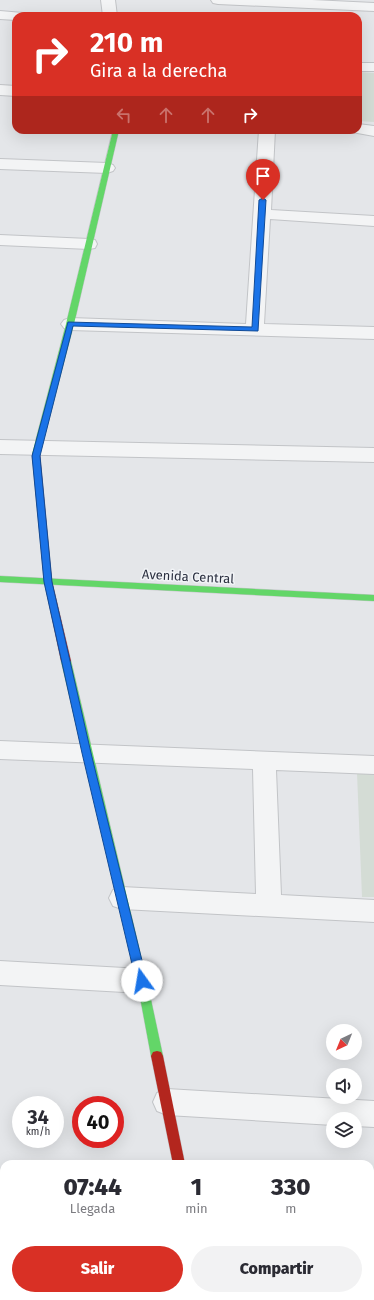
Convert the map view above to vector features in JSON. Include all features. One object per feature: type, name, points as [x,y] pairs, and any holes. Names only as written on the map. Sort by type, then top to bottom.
[{"type":"street","points":[[108,0],[110,12]]},
{"type":"street","points":[[218,0],[374,7]]},
{"type":"street","points":[[0,15],[12,16]]},
{"type":"street","points":[[362,67],[374,68]]},
{"type":"street","points":[[0,90],[12,91]]},
{"type":"street","points":[[362,130],[374,131]]},
{"type":"street","points":[[115,134],[70,324],[36,456],[48,582],[86,753],[142,981],[178,1160]]},
{"type":"street","points":[[255,330],[267,134]]},
{"type":"street","points":[[0,164],[107,168]]},
{"type":"street","points":[[262,214],[374,221]]},
{"type":"street","points":[[0,240],[89,244]]},
{"type":"street","points":[[70,324],[374,333]]},
{"type":"street","points":[[0,447],[374,455]]},
{"type":"street","name":"Avenida Central","points":[[0,579],[374,598]]},
{"type":"street","points":[[0,750],[374,765]]},
{"type":"street","points":[[264,760],[269,906]]},
{"type":"street","points":[[122,898],[374,911]]},
{"type":"street","points":[[0,973],[142,981]]},
{"type":"street","points":[[167,1102],[374,1114]]},
{"type":"shaded area","points":[[362,72],[374,73],[374,122],[362,121]]},
{"type":"shaded area","points":[[357,773],[374,773],[374,897],[362,897]]},
{"type":"traffic: fast","points":[[36,454],[70,324],[115,134]]},
{"type":"traffic: fast","points":[[0,579],[374,598]]},
{"type":"traffic: fast","points":[[66,661],[142,981],[157,1056]]},
{"type":"traffic: jam","points":[[36,454],[48,581],[66,661]]},
{"type":"traffic: jam","points":[[157,1056],[178,1160]]},
{"type":"route","points":[[142,981],[86,753],[48,582],[36,456],[70,324],[255,330],[263,200]]}]
